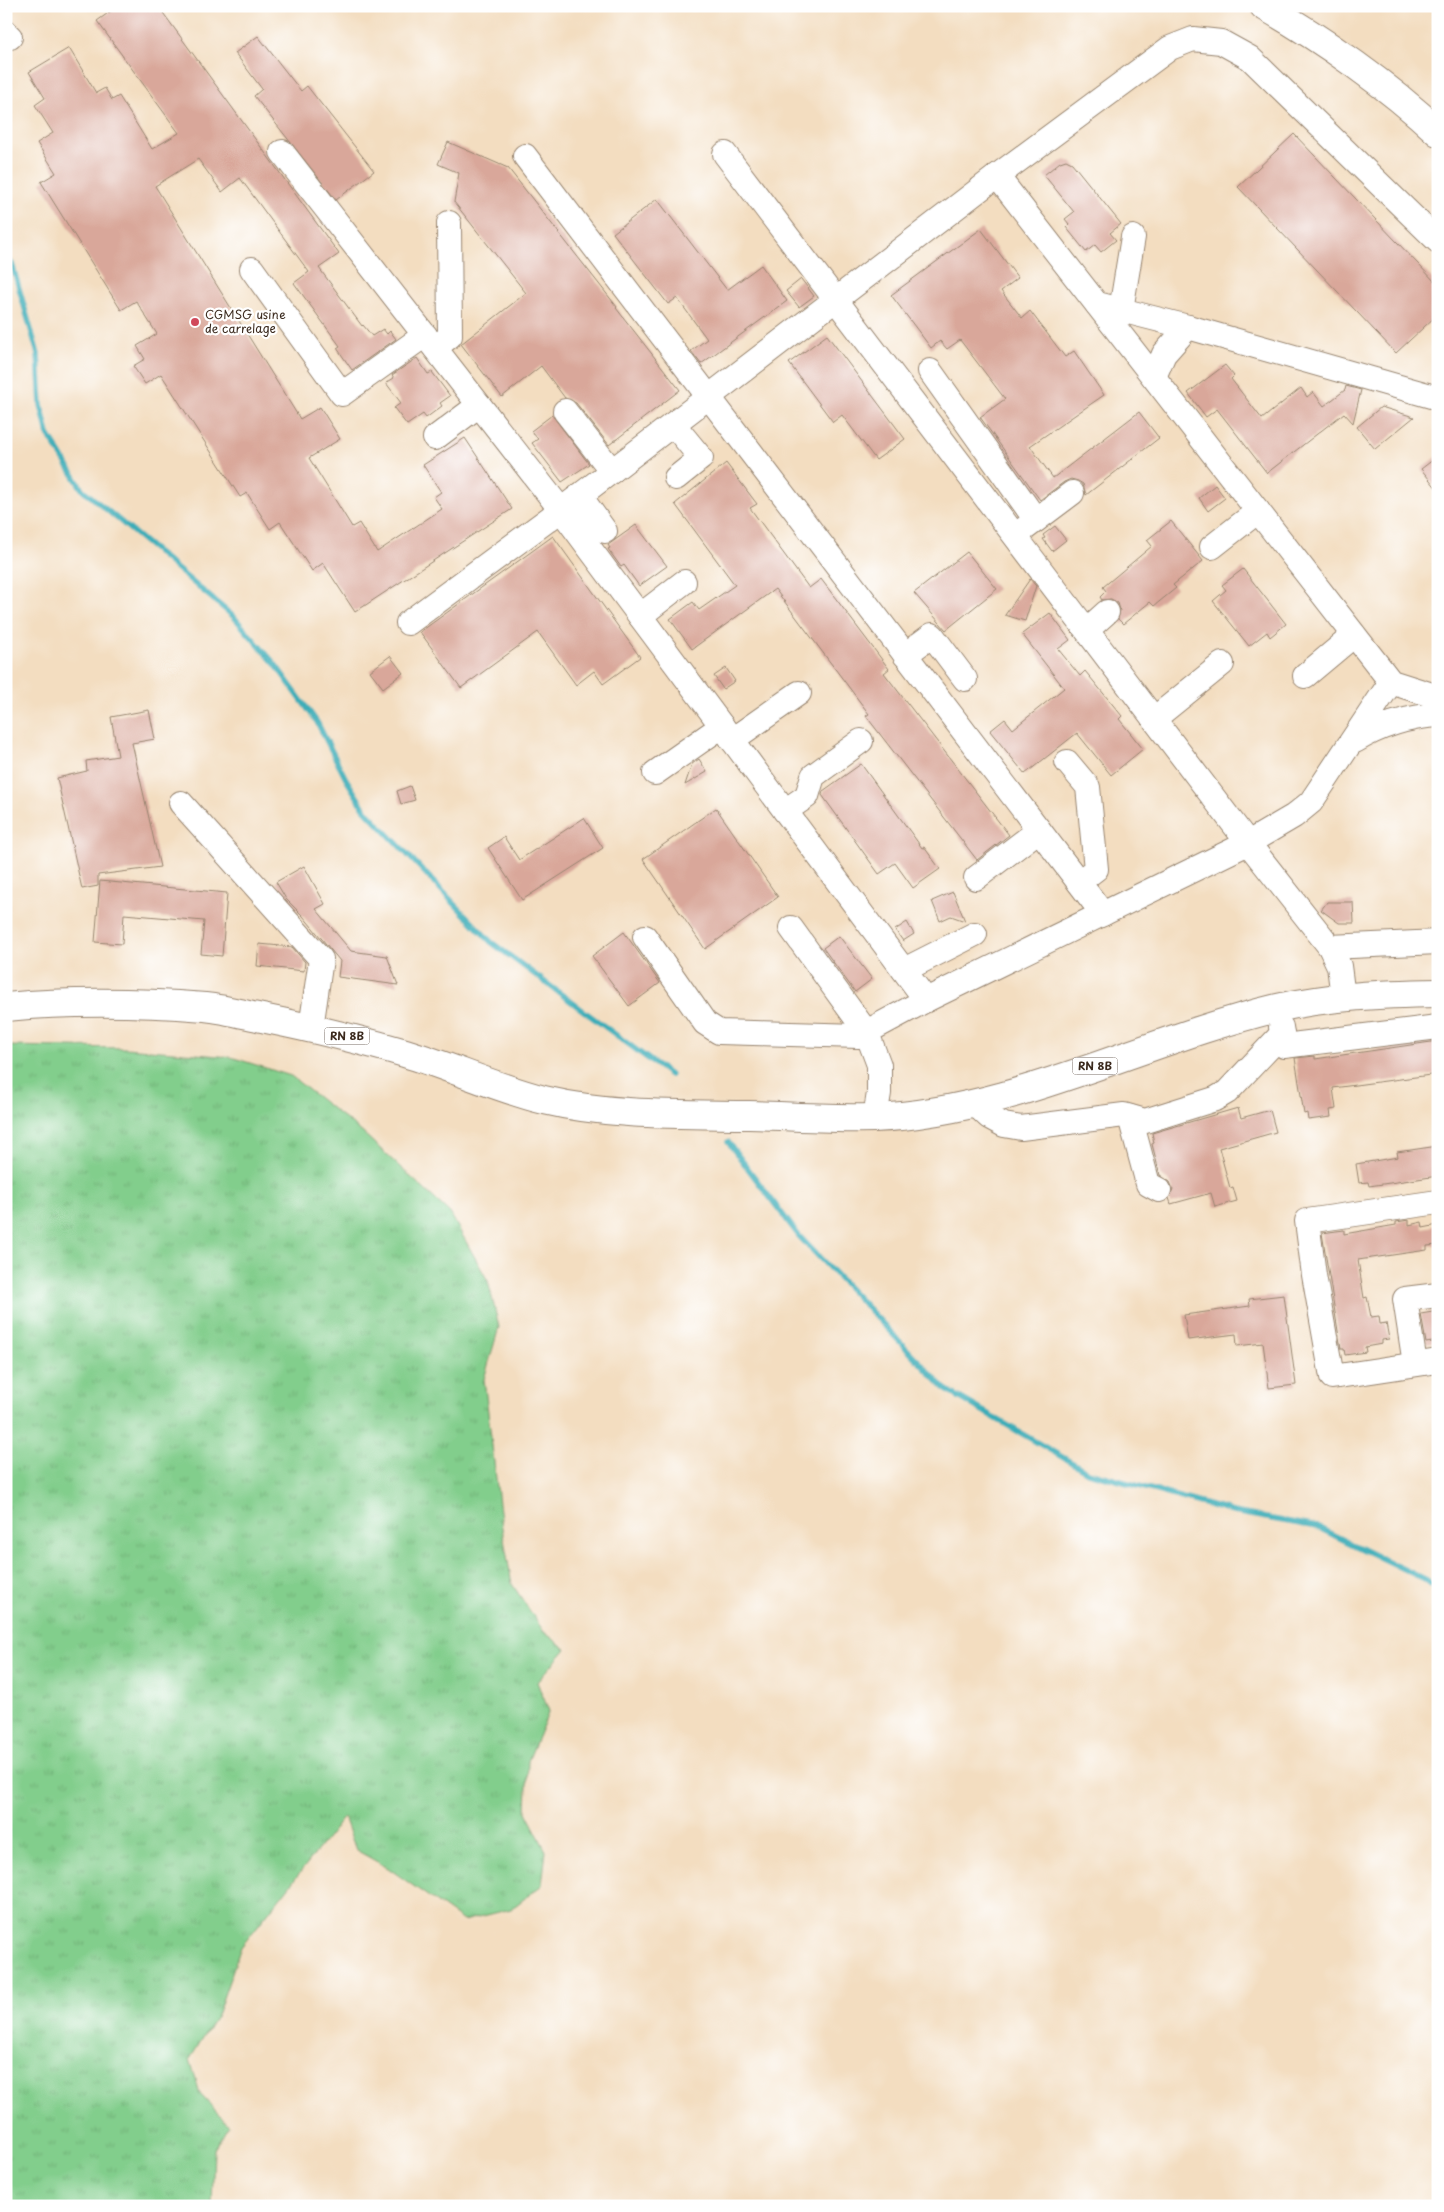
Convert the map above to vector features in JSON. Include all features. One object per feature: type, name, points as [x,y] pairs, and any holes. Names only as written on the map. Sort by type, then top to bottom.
[{"type":"main road","points":[[1264,6],[1340,55],[1418,113],[1438,132]]},
{"type":"main road","name":"RN 8B","points":[[6,1007],[111,1004],[208,1008],[311,1028],[410,1055],[489,1084],[545,1100],[597,1110],[679,1115],[875,1118],[940,1110],[974,1103],[1023,1090],[1223,1023],[1281,1021],[1342,996],[1438,993]]},
{"type":"lane","points":[[408,623],[580,496],[997,176],[1170,48],[1192,39],[1221,42],[1250,58],[1438,241]]},
{"type":"lane","points":[[282,152],[561,510],[926,1000]]},
{"type":"lane","points":[[725,154],[1248,843],[1330,947],[1339,966],[1342,996]]},
{"type":"lane","points":[[525,156],[1103,914]]},
{"type":"lane","points":[[997,176],[1391,682],[1438,697]]},
{"type":"lane","points":[[252,269],[342,394],[430,342],[450,336],[448,223]]},
{"type":"lane","points":[[1121,310],[1133,237]]},
{"type":"lane","points":[[1097,304],[1188,327],[1438,398]]},
{"type":"lane","points":[[1154,377],[1164,354],[1188,327]]},
{"type":"lane","points":[[930,371],[1036,520]]},
{"type":"lane","points":[[435,438],[479,405]]},
{"type":"lane","points":[[565,412],[612,471]]},
{"type":"lane","points":[[673,424],[700,458],[676,478]]},
{"type":"lane","points":[[1015,536],[1072,493]]},
{"type":"lane","points":[[580,496],[606,531]]},
{"type":"lane","points":[[1212,547],[1258,510]]},
{"type":"lane","points":[[640,616],[684,582]]},
{"type":"lane","points":[[1086,630],[1107,612]]},
{"type":"lane","points":[[905,655],[932,635],[965,679]]},
{"type":"lane","points":[[1305,676],[1354,635]]},
{"type":"lane","points":[[1154,719],[1222,664]]},
{"type":"lane","points":[[644,937],[705,1023],[719,1032],[859,1036],[926,1000],[1248,843],[1294,816],[1311,802],[1391,682]]},
{"type":"lane","points":[[655,773],[799,693]]},
{"type":"lane","points":[[1351,743],[1389,723],[1416,717],[1438,716]]},
{"type":"lane","points":[[785,811],[807,796],[813,776],[861,741]]},
{"type":"lane","points":[[1067,762],[1088,787],[1096,869],[1079,882]]},
{"type":"lane","points":[[181,803],[321,959],[311,1028]]},
{"type":"lane","points":[[976,878],[1039,830]]},
{"type":"lane","points":[[791,928],[866,1033],[879,1064],[879,1093],[875,1118]]},
{"type":"lane","points":[[904,970],[976,934]]},
{"type":"lane","points":[[1330,947],[1438,942]]},
{"type":"lane","points":[[1281,1021],[1284,1046],[1438,1027]]},
{"type":"lane","points":[[974,1103],[989,1117],[1004,1125],[1021,1128],[1124,1115],[1145,1121],[1215,1099],[1227,1092],[1281,1021]]},
{"type":"lane","points":[[1130,1117],[1148,1184],[1159,1190]]},
{"type":"lane","points":[[1438,1202],[1307,1221],[1332,1377],[1426,1363],[1405,1300],[1438,1294]]},
{"type":"green space","points":[[6,1046],[126,1048],[231,1057],[291,1076],[363,1133],[450,1213],[488,1281],[499,1327],[484,1379],[502,1528],[512,1584],[544,1632],[566,1649],[537,1682],[549,1711],[528,1761],[526,1812],[546,1851],[542,1885],[511,1909],[463,1921],[388,1868],[356,1850],[344,1817],[241,1947],[217,2015],[190,2059],[200,2094],[229,2125],[214,2149],[212,2206],[6,2206]]},
{"type":"building","name":"CGMSG usine de carrelage","points":[[118,6],[158,6],[339,254],[319,268],[362,326],[372,336],[383,329],[387,334],[390,331],[396,339],[352,370],[337,348],[340,346],[294,283],[309,272],[240,178],[222,192],[198,159],[155,186],[300,419],[320,407],[340,439],[309,458],[352,527],[359,523],[377,552],[442,509],[434,497],[441,492],[423,465],[465,438],[512,509],[355,612],[323,563],[312,571],[280,522],[270,529],[247,493],[240,497],[161,374],[145,384],[133,366],[145,359],[137,346],[157,334],[136,301],[121,310],[41,182],[56,173],[37,143],[53,133],[35,105],[45,98],[29,72],[69,48],[96,93],[105,88],[112,100],[119,96],[152,149],[179,133],[97,21]]},
{"type":"building","points":[[258,36],[301,91],[307,86],[374,171],[336,200],[254,96],[262,89],[235,53]]},
{"type":"building","points":[[1294,134],[1438,285],[1438,314],[1396,353],[1238,187]]},
{"type":"building","points":[[448,142],[508,168],[680,390],[609,445],[576,403],[565,398],[541,366],[502,397],[461,344],[526,293],[454,202],[459,173],[438,164]]},
{"type":"building","points":[[1066,160],[1072,163],[1121,224],[1110,233],[1116,240],[1101,252],[1095,245],[1086,252],[1066,227],[1069,224],[1065,219],[1074,212],[1044,175],[1060,162]]},
{"type":"building","points":[[657,199],[727,290],[761,265],[787,301],[701,364],[691,351],[707,339],[677,298],[668,304],[613,233]]},
{"type":"building","points":[[981,229],[1018,278],[1001,291],[1022,318],[1030,311],[1065,357],[1074,351],[1104,395],[1030,446],[1053,478],[1139,412],[1159,438],[1086,495],[1083,484],[1071,479],[1040,500],[980,417],[1005,399],[960,340],[947,349],[940,341],[931,348],[891,295]]},
{"type":"building","points":[[801,279],[814,296],[799,307],[786,291]]},
{"type":"building","points":[[827,335],[905,439],[876,460],[842,415],[833,422],[789,363]]},
{"type":"building","points":[[417,358],[428,374],[432,372],[450,396],[440,403],[442,406],[426,418],[423,414],[407,425],[394,408],[401,403],[386,383],[394,378],[392,375]]},
{"type":"building","points":[[1225,365],[1234,376],[1231,379],[1262,419],[1301,388],[1307,397],[1313,392],[1324,406],[1345,390],[1346,386],[1361,390],[1353,423],[1344,413],[1267,473],[1217,409],[1206,417],[1188,393]]},
{"type":"building","points":[[1381,407],[1414,417],[1375,449],[1357,427]]},
{"type":"building","points":[[552,415],[589,464],[562,482],[532,443],[538,439],[531,431]]},
{"type":"building","points":[[1438,456],[1438,490],[1421,469]]},
{"type":"building","points":[[726,463],[757,504],[750,508],[809,588],[821,579],[889,669],[884,673],[1009,835],[977,860],[866,716],[869,714],[775,589],[692,649],[670,619],[693,602],[699,610],[735,585],[675,504]]},
{"type":"building","points":[[1215,485],[1225,498],[1208,511],[1199,498]]},
{"type":"building","points":[[1171,521],[1203,561],[1173,585],[1176,588],[1154,606],[1150,602],[1123,624],[1118,619],[1120,610],[1118,603],[1111,599],[1102,600],[1100,597],[1106,591],[1103,587],[1152,546],[1147,540]]},
{"type":"building","points":[[636,525],[667,566],[639,586],[624,565],[621,567],[608,549],[610,548],[608,545]]},
{"type":"building","points":[[1055,526],[1066,540],[1052,551],[1043,539],[1045,538],[1043,535]]},
{"type":"building","points":[[553,536],[640,657],[603,684],[594,671],[576,685],[538,632],[461,688],[420,632]]},
{"type":"building","points":[[967,552],[997,589],[946,630],[914,593]]},
{"type":"building","points":[[1243,569],[1286,624],[1270,637],[1267,632],[1249,646],[1213,601],[1226,590],[1222,585]]},
{"type":"building","points":[[1030,579],[1036,586],[1025,621],[1005,615]]},
{"type":"building","points":[[1050,613],[1070,640],[1058,649],[1080,676],[1085,671],[1122,716],[1119,719],[1143,749],[1111,775],[1077,733],[1025,774],[990,731],[1005,719],[1013,729],[1064,688],[1022,634]]},
{"type":"building","points":[[390,656],[403,673],[383,688],[370,671]]},
{"type":"building","points":[[726,668],[735,681],[723,689],[714,676]]},
{"type":"building","points":[[149,710],[155,739],[132,743],[160,867],[98,875],[98,886],[82,889],[57,778],[87,771],[86,761],[118,756],[111,717]]},
{"type":"building","points":[[699,759],[707,772],[685,785],[692,764]]},
{"type":"building","points":[[861,764],[922,848],[924,847],[940,869],[913,888],[895,863],[879,874],[822,795],[823,791]]},
{"type":"building","points":[[410,786],[415,800],[401,804],[397,791]]},
{"type":"building","points":[[716,808],[778,897],[705,949],[643,859]]},
{"type":"building","points":[[584,818],[603,848],[522,900],[488,848],[504,837],[519,860]]},
{"type":"building","points":[[304,866],[325,904],[316,909],[351,951],[387,956],[398,985],[338,977],[340,961],[303,916],[286,899],[276,882]]},
{"type":"building","points":[[100,881],[227,893],[222,956],[201,954],[204,921],[124,914],[122,944],[95,942]]},
{"type":"building","points":[[953,892],[965,921],[951,916],[940,921],[932,901]]},
{"type":"building","points":[[1327,902],[1353,902],[1354,923],[1339,923],[1321,910]]},
{"type":"building","points":[[907,922],[914,934],[903,941],[895,930]]},
{"type":"building","points":[[624,932],[660,983],[629,1006],[592,956]]},
{"type":"building","points":[[839,936],[872,979],[855,992],[823,948]]},
{"type":"building","points":[[259,944],[292,947],[305,962],[304,971],[257,966]]},
{"type":"building","points":[[1438,1041],[1438,1074],[1333,1088],[1336,1109],[1330,1110],[1331,1117],[1308,1120],[1307,1113],[1304,1114],[1295,1058],[1315,1056],[1315,1059]]},
{"type":"building","points":[[1238,1108],[1241,1118],[1270,1110],[1276,1132],[1219,1148],[1230,1188],[1233,1187],[1237,1201],[1215,1207],[1211,1193],[1171,1204],[1169,1198],[1173,1189],[1170,1182],[1160,1175],[1152,1144],[1154,1143],[1152,1133]]},
{"type":"building","points":[[1438,1146],[1438,1176],[1369,1186],[1368,1182],[1359,1183],[1356,1164],[1398,1157],[1397,1152]]},
{"type":"building","points":[[1409,1220],[1409,1225],[1422,1222],[1423,1228],[1438,1225],[1438,1245],[1427,1246],[1427,1250],[1358,1260],[1364,1298],[1367,1297],[1371,1317],[1379,1316],[1380,1324],[1386,1323],[1389,1339],[1382,1340],[1382,1344],[1365,1347],[1366,1352],[1345,1355],[1344,1349],[1341,1349],[1322,1233],[1344,1230],[1344,1234],[1396,1225],[1396,1222]]},
{"type":"building","points":[[1284,1295],[1296,1385],[1269,1388],[1263,1343],[1237,1346],[1236,1334],[1188,1340],[1184,1315],[1250,1306],[1249,1299]]},
{"type":"building","points":[[1438,1311],[1438,1341],[1426,1343],[1421,1314]]},
{"type":"waterway","points":[[6,258],[12,264],[38,354],[41,405],[48,434],[82,489],[234,617],[275,664],[317,722],[346,779],[366,811],[491,942],[670,1075]]},
{"type":"waterway","points":[[728,1142],[799,1236],[945,1389],[1088,1472],[1233,1512],[1317,1527],[1426,1580],[1438,1590]]},
{"type":"place","name":"CGMSG usine de carrelage","points":[[195,322]]}]
